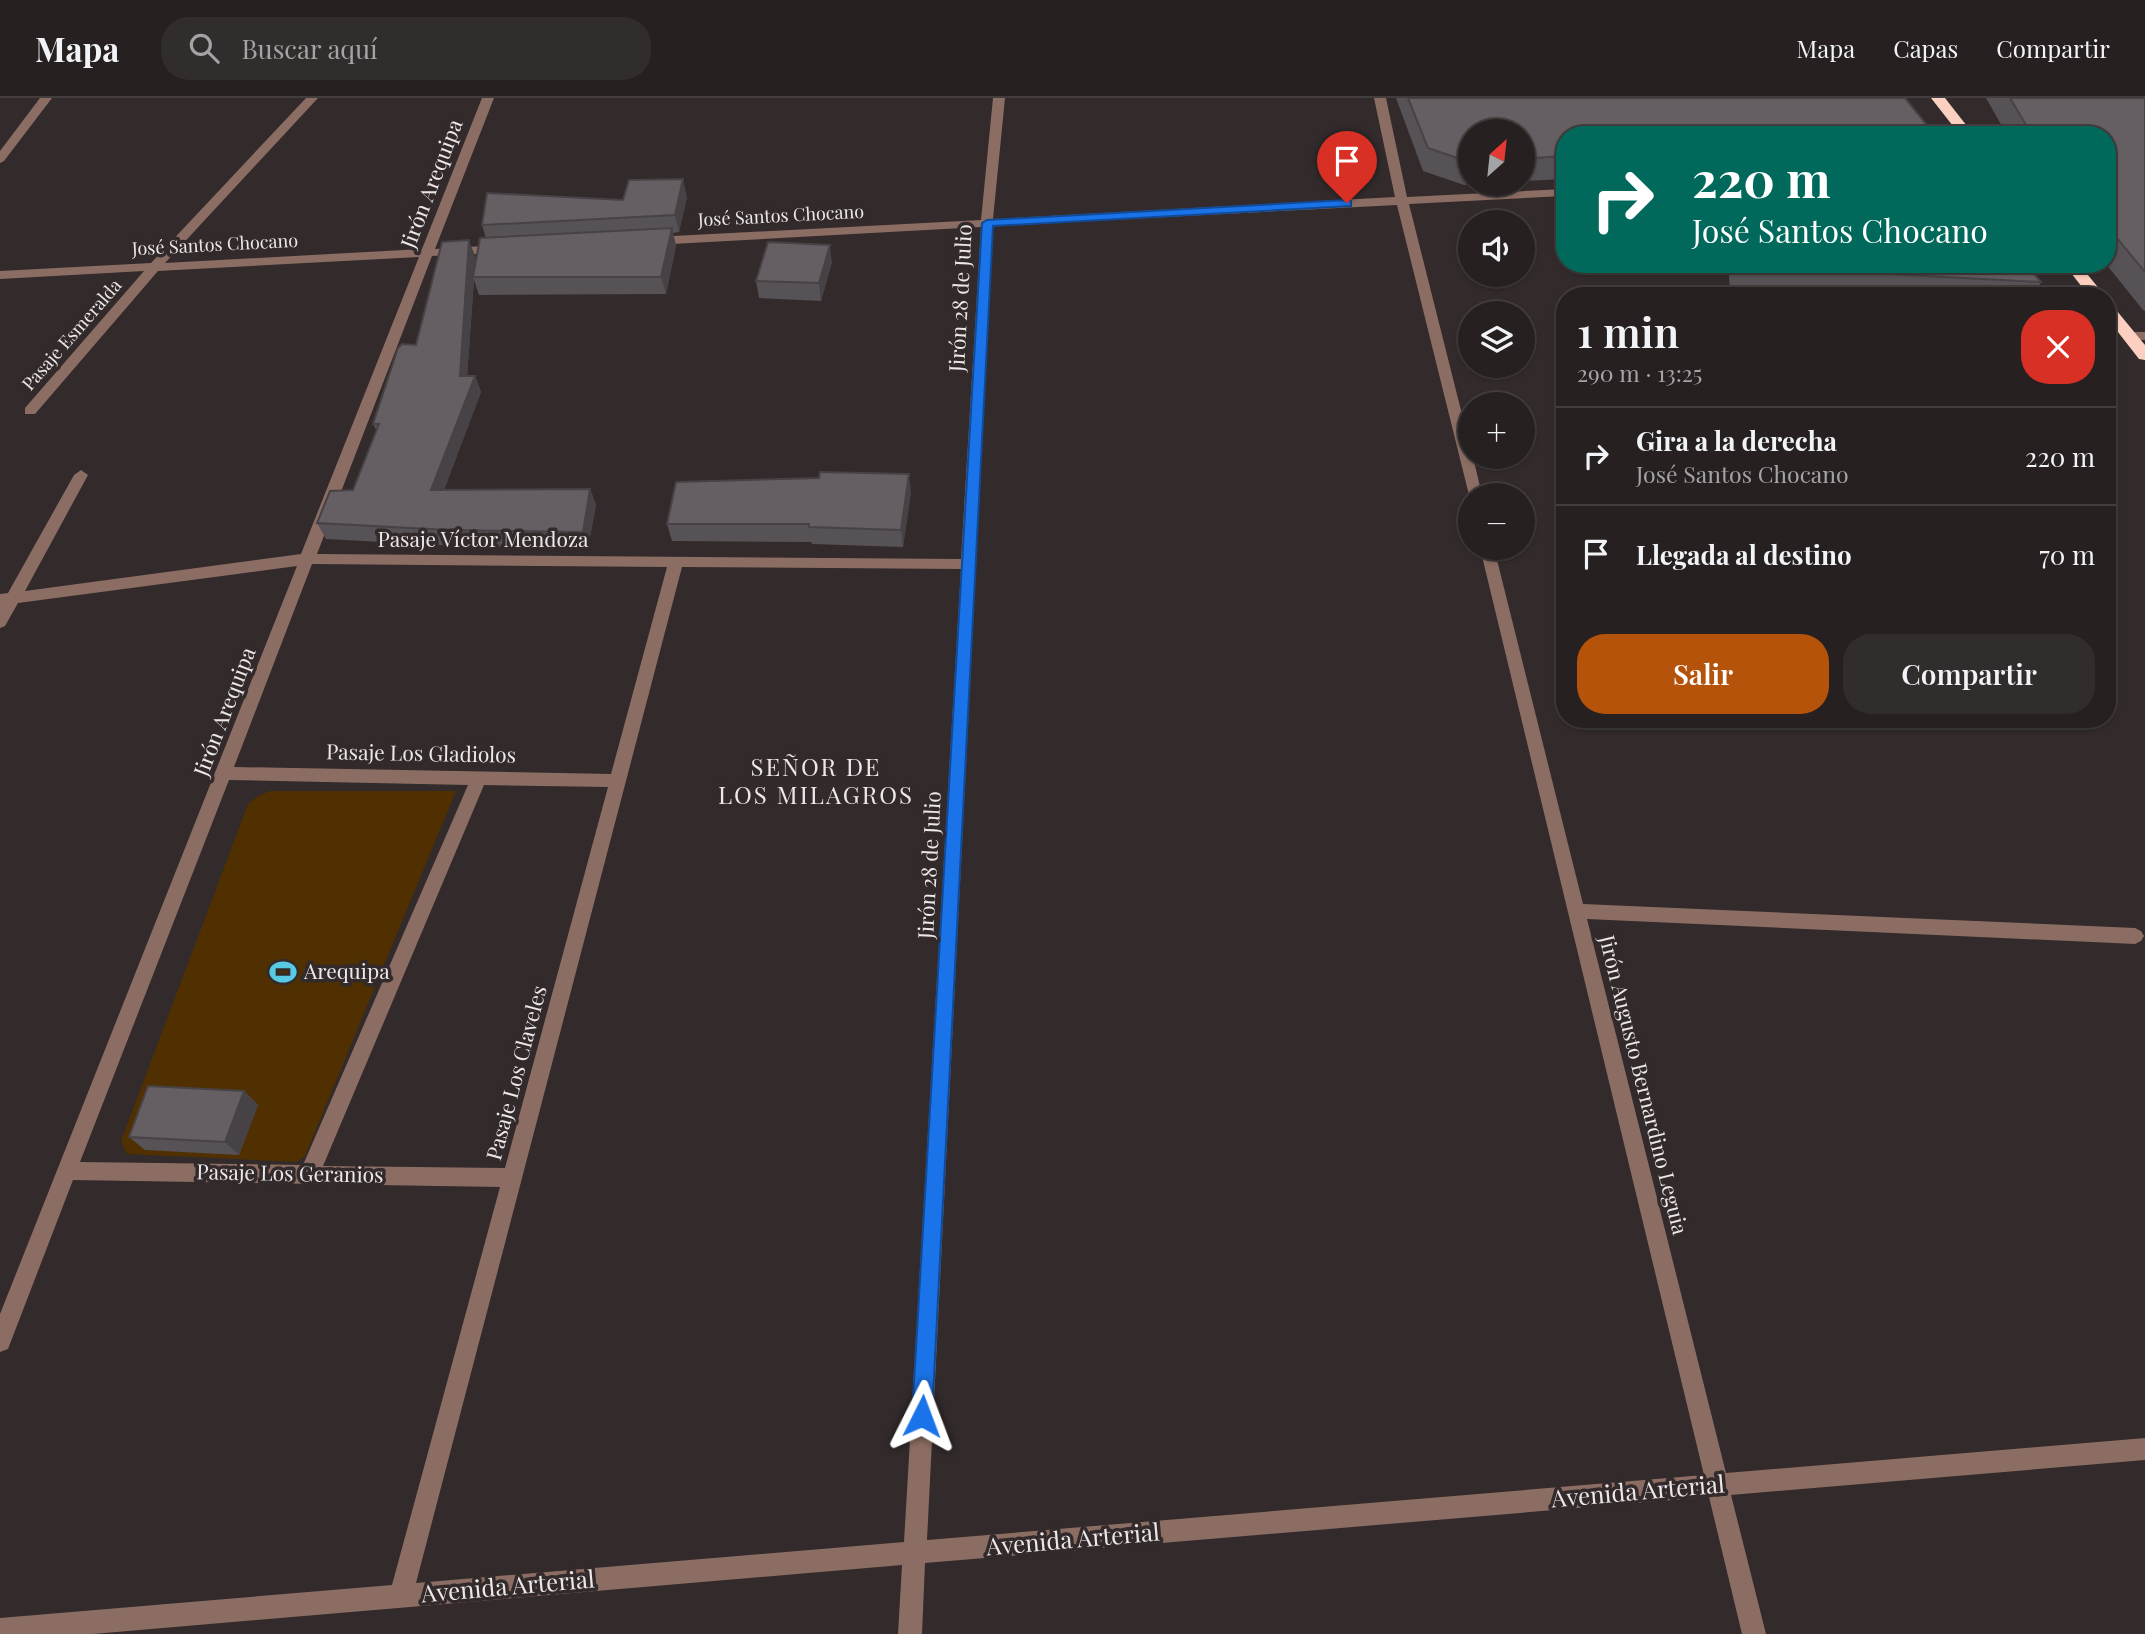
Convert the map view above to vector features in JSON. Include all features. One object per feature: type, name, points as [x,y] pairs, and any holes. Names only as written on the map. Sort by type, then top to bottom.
[{"type":"highway","points":[[1938,98],[1960,126]]},
{"type":"highway","points":[[2078,273],[2090,287]]},
{"type":"highway","points":[[2116,316],[2137,336],[2145,355]]},
{"type":"street","points":[[0,159],[46,98]]},
{"type":"street","name":"Pasaje Esmeralda","points":[[30,411],[156,265],[312,98]]},
{"type":"street","name":"Jirón Arequipa","points":[[0,1341],[488,98]]},
{"type":"street","name":"Jirón 28 de Julio","points":[[910,1634],[987,223],[999,98]]},
{"type":"street","points":[[1380,98],[1402,200],[1472,483]]},
{"type":"street","name":"José Santos Chocano","points":[[646,241],[1556,192]]},
{"type":"street","name":"José Santos Chocano","points":[[0,275],[510,248]]},
{"type":"street","points":[[0,622],[7,599],[81,475]]},
{"type":"street","name":"Pasaje Víctor Mendoza","points":[[7,599],[307,559],[969,564]]},
{"type":"street","name":"Jirón Augusto Bernardino Leguia","points":[[1491,560],[1754,1634]]},
{"type":"street","name":"Pasaje Los Claveles","points":[[401,1596],[676,562]]},
{"type":"street","name":"Pasaje Los Gladiolos","points":[[224,773],[617,781]]},
{"type":"street","points":[[309,1175],[479,778]]},
{"type":"street","points":[[1576,911],[2135,936]]},
{"type":"street","name":"Pasaje Los Geranios","points":[[67,1171],[513,1178]]},
{"type":"street","name":"Avenida Arterial","points":[[0,1630],[2145,1449]]},
{"type":"shaded area","name":"Arequipa","points":[[270,791],[456,791],[305,1156],[297,1162],[127,1154],[121,1141],[248,804]]},
{"type":"building","points":[[1408,98],[1905,98],[1928,126],[1556,126],[1556,157],[1535,158],[1535,119],[1458,119],[1458,158],[1428,148]]},
{"type":"building","points":[[2010,98],[2145,98],[2145,272],[2116,237],[2116,126],[2027,126]]},
{"type":"building","points":[[683,179],[675,215],[482,225],[487,193],[623,200],[629,180]]},
{"type":"building","points":[[672,228],[661,277],[473,277],[480,238]]},
{"type":"building","points":[[469,240],[460,376],[475,376],[431,490],[590,489],[583,532],[448,530],[317,523],[330,491],[353,490],[379,424],[373,424],[398,348],[402,344],[416,345],[442,242]]},
{"type":"building","points":[[768,242],[830,245],[819,283],[756,281]]},
{"type":"building","points":[[1871,273],[2034,273],[2041,282]]},
{"type":"building","points":[[820,472],[909,474],[901,530],[809,527],[809,524],[667,524],[676,482],[819,478]]},
{"type":"building","points":[[148,1086],[244,1091],[225,1142],[129,1137]]},
{"type":"place","name":"Arequipa","points":[[283,972]]},
{"type":"district","name":"SEÑOR DE LOS MILAGROS","points":[[816,782]]},
{"type":"route","points":[[922,1416],[987,223],[1347,203]]}]
